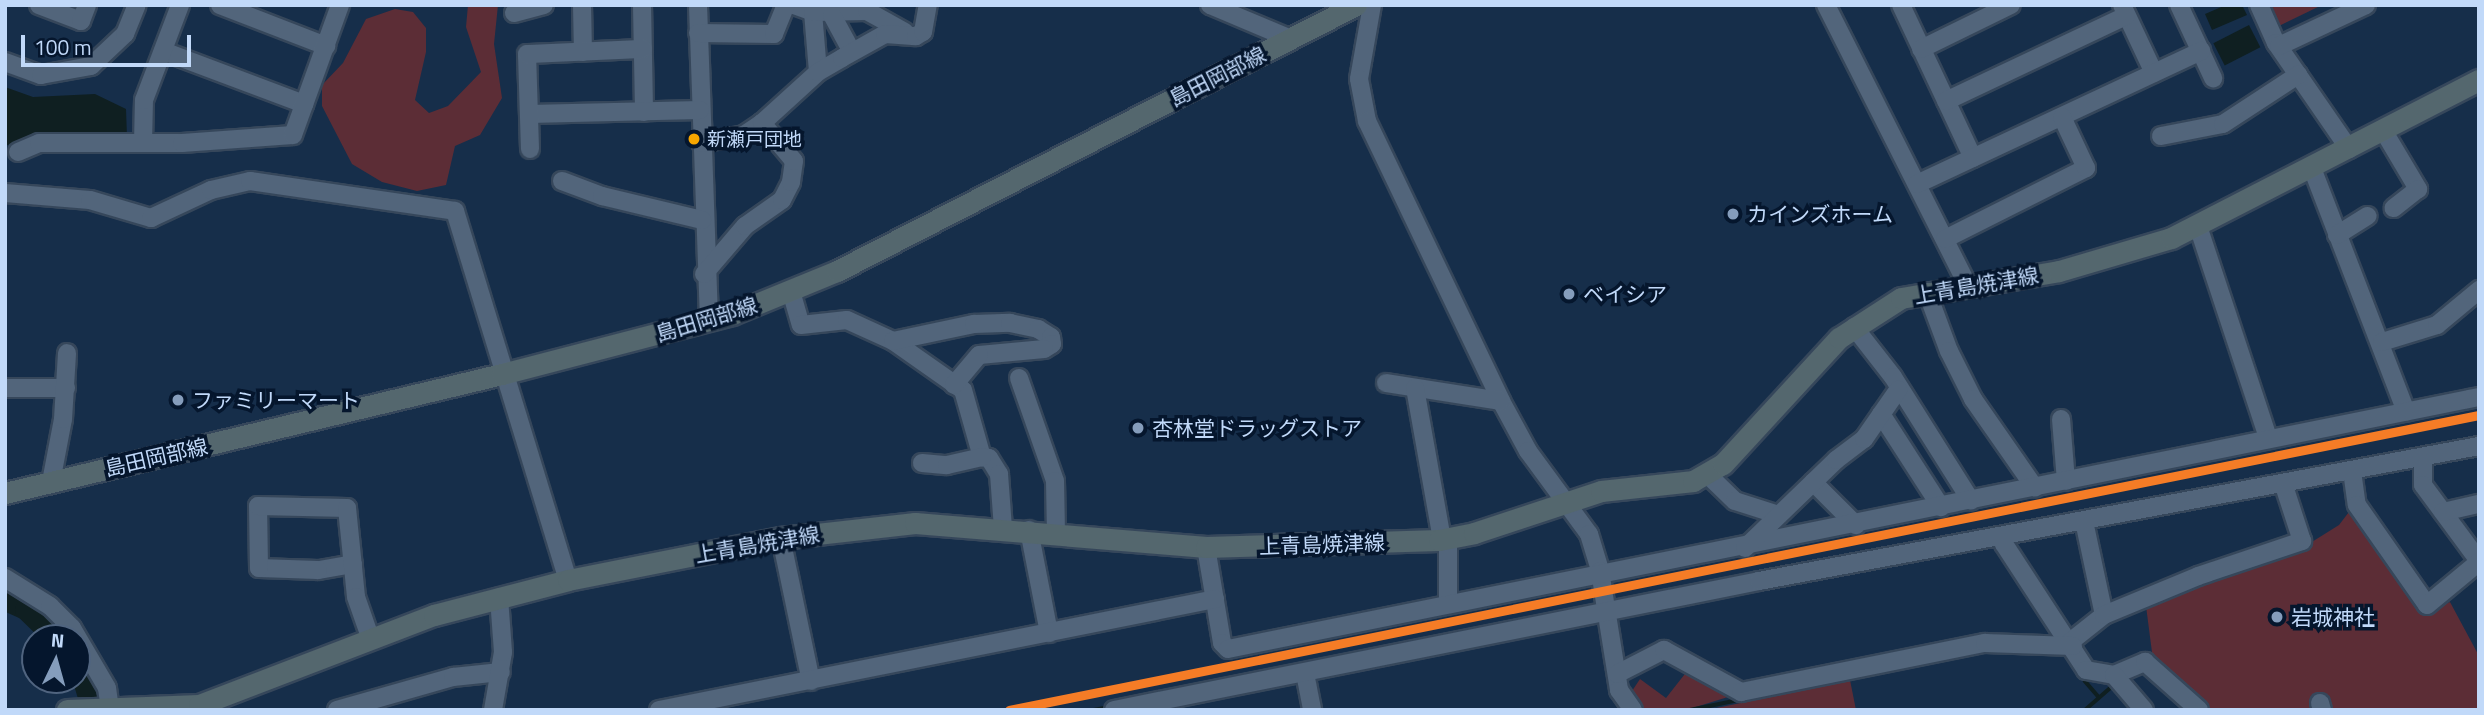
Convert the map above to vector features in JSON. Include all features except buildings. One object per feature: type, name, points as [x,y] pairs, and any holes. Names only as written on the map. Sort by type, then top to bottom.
[{"type":"main road","name":"島田岡部線","points":[[5,493],[502,374],[709,321],[791,291],[1356,5]]},
{"type":"main road","name":"上青島焼津線","points":[[67,710],[199,705],[248,689],[370,637],[499,597],[568,580],[781,538],[915,523],[1029,530],[1206,547],[1445,538],[1629,486],[1693,481],[1708,475],[1854,327],[1902,298],[2059,271],[2198,226],[2479,79]]},
{"type":"street","points":[[39,5],[80,21],[86,5]]},
{"type":"street","points":[[5,62],[41,75],[91,66],[125,34],[137,5]]},
{"type":"street","points":[[143,143],[144,100],[180,5]]},
{"type":"street","points":[[220,5],[326,46]]},
{"type":"street","points":[[18,152],[39,143],[143,143],[293,135],[340,5]]},
{"type":"street","points":[[514,13],[544,5]]},
{"type":"street","points":[[582,5],[583,52]]},
{"type":"street","points":[[642,5],[644,112]]},
{"type":"street","points":[[698,5],[702,220],[709,321]]},
{"type":"street","points":[[698,33],[775,34],[786,5]]},
{"type":"street","points":[[794,5],[832,15],[867,11],[910,35]]},
{"type":"street","points":[[701,143],[744,135],[762,123],[818,72],[885,34],[910,35],[923,32],[928,5]]},
{"type":"street","points":[[1210,5],[1291,39]]},
{"type":"street","points":[[1372,5],[1359,79],[1367,121],[1501,401],[1564,503],[1589,534],[1600,571],[1622,707]]},
{"type":"street","points":[[1826,5],[1968,286]]},
{"type":"street","points":[[1901,5],[1973,158]]},
{"type":"street","points":[[1921,48],[2011,5]]},
{"type":"street","points":[[2179,5],[2213,78]]},
{"type":"street","points":[[2259,5],[2279,47],[2349,149]]},
{"type":"street","points":[[2279,47],[2366,5]]},
{"type":"street","points":[[1946,101],[2124,10],[2154,73]]},
{"type":"street","points":[[813,12],[818,72]]},
{"type":"street","points":[[832,15],[852,52]]},
{"type":"street","points":[[530,149],[527,54],[643,49]]},
{"type":"street","points":[[163,51],[304,104]]},
{"type":"street","points":[[1917,184],[2201,51]]},
{"type":"street","points":[[2161,136],[2223,124],[2298,75]]},
{"type":"street","points":[[529,114],[700,110]]},
{"type":"street","points":[[1945,239],[2086,167],[2062,117]]},
{"type":"street","points":[[704,274],[745,226],[782,200],[791,182],[794,161],[762,123]]},
{"type":"street","points":[[2384,130],[2418,190],[2394,208]]},
{"type":"street","points":[[2312,168],[2382,342],[2406,411]]},
{"type":"street","points":[[5,193],[90,200],[151,218],[211,190],[250,181],[455,211],[502,374],[568,580]]},
{"type":"street","points":[[562,181],[602,196],[702,220]]},
{"type":"street","points":[[2337,235],[2368,216]]},
{"type":"street","points":[[2198,226],[2268,438]]},
{"type":"street","points":[[2382,342],[2437,326],[2479,290]]},
{"type":"street","points":[[791,291],[801,325],[847,320],[892,341],[963,390],[982,457]]},
{"type":"street","points":[[1927,292],[1948,351],[1973,399],[2035,488]]},
{"type":"street","points":[[892,341],[974,324],[1010,323],[1038,329],[1051,337],[1052,344],[1044,349],[979,355],[954,385]]},
{"type":"street","points":[[1854,327],[1893,377],[1898,390],[1971,501]]},
{"type":"street","points":[[51,482],[66,388],[67,353]]},
{"type":"street","points":[[1019,377],[1055,481],[1055,533]]},
{"type":"street","points":[[1386,383],[1501,401]]},
{"type":"street","points":[[5,388],[66,388]]},
{"type":"street","points":[[1415,388],[1445,538],[1448,603]]},
{"type":"street","points":[[1745,548],[1813,482],[1864,439],[1898,390]]},
{"type":"street","points":[[1206,547],[1222,643],[1228,649],[1600,571],[1745,548],[2268,438],[2479,397]]},
{"type":"street","points":[[1881,414],[1941,508]]},
{"type":"street","points":[[2061,419],[2066,481]]},
{"type":"street","points":[[1114,710],[1605,612],[2479,446]]},
{"type":"street","points":[[922,463],[947,465],[982,457],[989,458],[999,474],[1003,528]]},
{"type":"street","points":[[2352,471],[2357,505],[2427,605],[2479,562],[2423,485],[2423,457]]},
{"type":"street","points":[[1708,475],[1735,501],[1779,515]]},
{"type":"street","points":[[1813,482],[1856,525]]},
{"type":"street","points":[[1616,674],[1664,650],[1741,692],[1985,643],[2071,644],[2104,615],[2198,576],[2302,541],[2284,483]]},
{"type":"street","points":[[2443,512],[2479,504]]},
{"type":"street","points":[[353,564],[318,570],[259,568],[258,506],[346,508],[353,564],[356,597],[370,637]]},
{"type":"street","points":[[2084,521],[2104,615]]},
{"type":"street","points":[[1029,530],[1049,633]]},
{"type":"street","points":[[2003,537],[2004,544],[2086,670],[2114,675],[2145,662],[2199,710]]},
{"type":"street","points":[[781,538],[811,681]]},
{"type":"street","points":[[5,578],[50,606],[72,628],[107,688],[110,710]]},
{"type":"street","points":[[493,710],[501,671],[504,631],[499,597]]},
{"type":"street","points":[[659,710],[1214,599]]},
{"type":"street","points":[[337,710],[453,677],[501,671]]},
{"type":"street","points":[[1305,673],[1312,710]]},
{"type":"street","points":[[2114,675],[2144,710]]},
{"type":"shaded area","points":[[468,5],[498,5],[494,44],[502,98],[480,135],[455,146],[446,185],[417,191],[382,182],[352,164],[322,106],[322,85],[343,63],[366,19],[395,9],[413,12],[426,28],[426,52],[415,100],[429,113],[448,106],[481,72],[466,27]]},
{"type":"shaded area","points":[[2226,5],[2242,5],[2247,15],[2212,30],[2205,14]]},
{"type":"shaded area","points":[[2272,5],[2322,5],[2279,26]]},
{"type":"shaded area","points":[[2249,25],[2260,47],[2225,65],[2213,43]]},
{"type":"shaded area","points":[[5,87],[33,97],[95,94],[126,109],[127,137],[28,137],[5,146]]},
{"type":"shaded area","points":[[2352,508],[2426,612],[2450,602],[2479,656],[2479,710],[2205,710],[2153,660],[2146,606],[2198,580],[2307,545],[2339,525]]},
{"type":"shaded area","points":[[1688,670],[1728,697],[1686,710],[1644,710],[1630,694],[1640,679],[1666,698]]},
{"type":"shaded area","points":[[1850,680],[1856,710],[1707,710]]},
{"type":"waterway","points":[[5,600],[25,609],[41,624]]},
{"type":"waterway","points":[[2085,681],[2099,697]]},
{"type":"waterway","points":[[2085,710],[2115,684]]},
{"type":"waterway","points":[[87,694],[92,710]]},
{"type":"waterway","points":[[1690,710],[1743,699]]},
{"type":"waterway","points":[[1094,710],[1109,707]]},
{"type":"transit line","points":[[1009,710],[2479,415]]},
{"type":"place","name":"新瀬戸団地","points":[[694,139]]},
{"type":"place","name":"カインズホーム","points":[[1733,214]]},
{"type":"place","name":"ベイシア","points":[[1569,294]]},
{"type":"place","name":"ファミリーマート","points":[[178,400]]},
{"type":"place","name":"杏林堂ドラッグストア","points":[[1138,428]]},
{"type":"place","name":"岩城神社","points":[[2277,617]]}]
